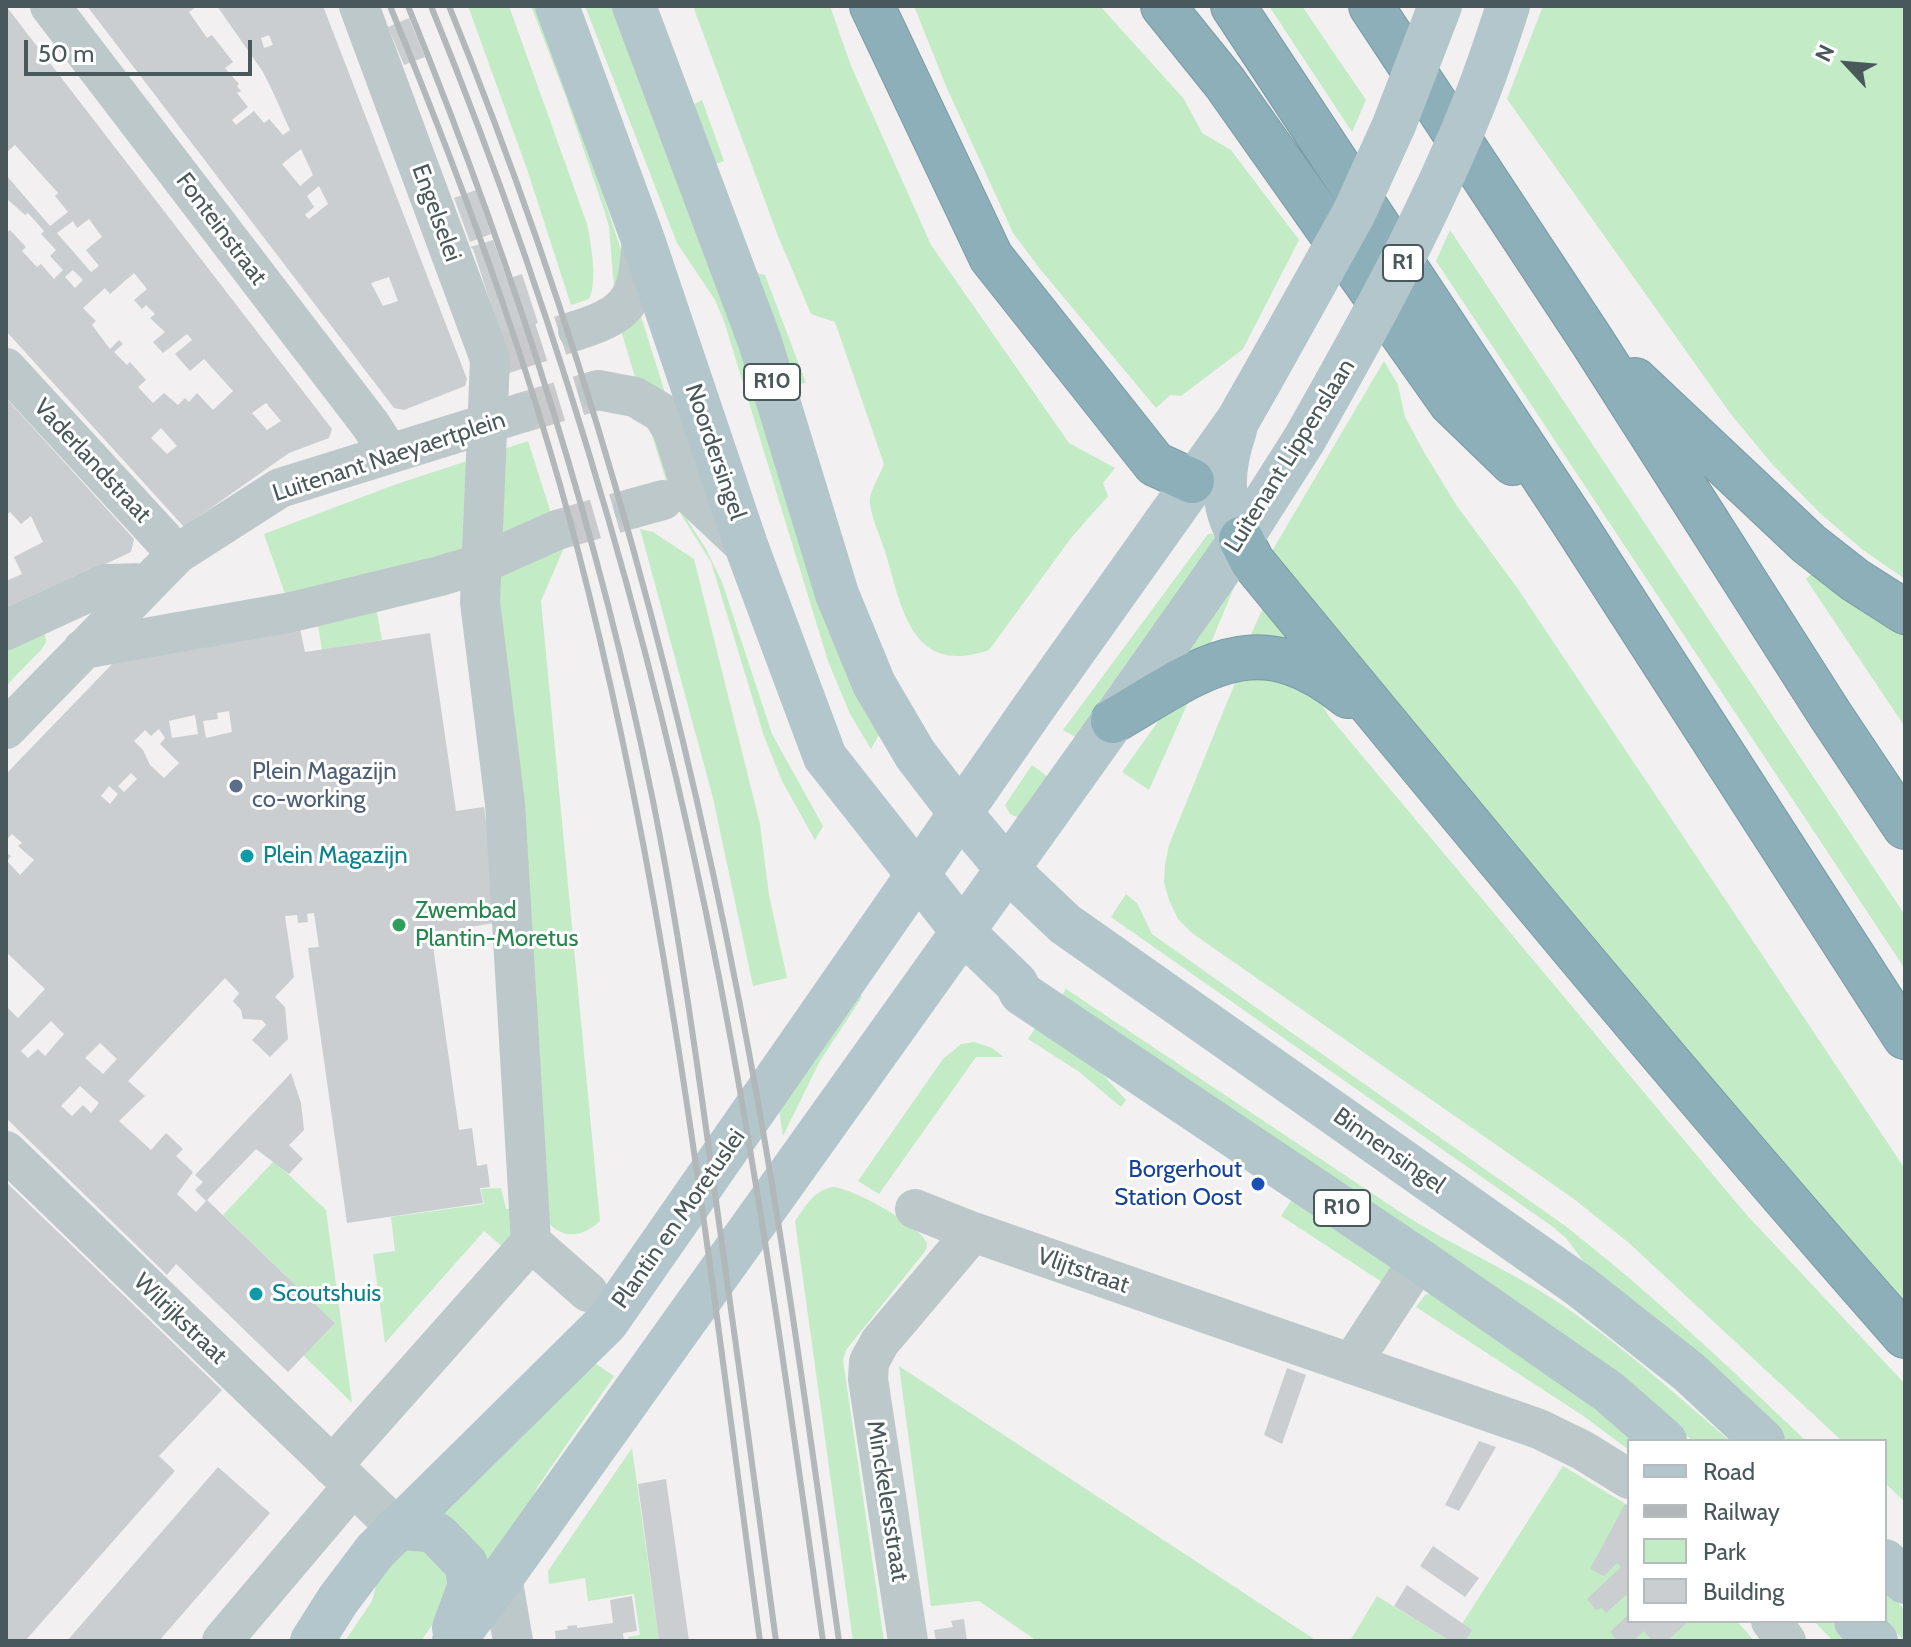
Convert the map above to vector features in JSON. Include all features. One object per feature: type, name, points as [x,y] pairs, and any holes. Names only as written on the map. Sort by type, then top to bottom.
[{"type":"highway","points":[[872,6],[991,257],[1155,464],[1208,486]]},
{"type":"highway","points":[[1163,6],[1225,83],[1451,403],[1572,520]]},
{"type":"highway","name":"R1","points":[[1233,6],[1572,520],[1905,1037]]},
{"type":"highway","points":[[1371,6],[1592,341],[1905,827]]},
{"type":"highway","points":[[1592,341],[1809,544],[1855,580],[1905,612]]},
{"type":"highway","points":[[1241,539],[1252,561],[1422,767],[1777,1191],[1905,1336]]},
{"type":"highway","points":[[1113,721],[1211,665],[1238,659],[1291,662],[1327,680],[1346,695],[1422,767]]},
{"type":"main road","name":"Noordersingel","points":[[557,6],[642,237],[747,548],[825,757],[918,873]]},
{"type":"main road","name":"R10","points":[[634,6],[760,342],[837,594],[874,684],[915,754],[1008,870]]},
{"type":"main road","points":[[961,814],[1208,486],[1238,420],[1354,213],[1394,125],[1440,6]]},
{"type":"main road","name":"Luitenant Lippenslaan","points":[[963,932],[1241,539],[1297,454],[1368,327],[1438,185],[1476,97],[1508,6]]},
{"type":"main road","points":[[1208,486],[1246,491],[1265,486],[1297,454]]},
{"type":"main road","points":[[1208,486],[1241,539]]},
{"type":"main road","name":"Plantin en Moretuslei","points":[[312,1641],[338,1600],[397,1528],[607,1322],[961,814]]},
{"type":"main road","name":"Binnensingel","points":[[1008,870],[1075,931],[1580,1286],[1689,1372],[1761,1439]]},
{"type":"main road","name":"R10","points":[[918,873],[963,932],[1016,983],[1021,993],[1419,1260],[1609,1392],[1663,1439]]},
{"type":"main road","points":[[451,1641],[502,1577],[963,932]]},
{"type":"main road","points":[[397,1528],[430,1530],[466,1564],[470,1585],[451,1641]]},
{"type":"main road","points":[[1887,1563],[1905,1582]]},
{"type":"main road","points":[[1858,1623],[1876,1641]]},
{"type":"street","name":"Fonteinstraat","points":[[50,6],[389,453]]},
{"type":"street","name":"Engelselei","points":[[359,6],[496,356],[504,418],[480,602],[505,804],[531,1242]]},
{"type":"street","points":[[578,330],[612,317],[624,308],[639,279],[642,237]]},
{"type":"street","name":"Vaderlandstraat","points":[[6,368],[177,554]]},
{"type":"street","points":[[598,390],[635,397],[662,413],[673,431],[694,498],[747,548]]},
{"type":"street","name":"Luitenant Naeyaertplein","points":[[83,649],[177,554],[280,488],[504,418]]},
{"type":"street","points":[[6,729],[83,649],[292,612],[440,576],[483,563],[557,530]]},
{"type":"street","points":[[6,630],[106,584],[146,583]]},
{"type":"street","name":"Wilrijkstraat","points":[[6,1151],[343,1476]]},
{"type":"street","name":"Vlijtstraat","points":[[915,1209],[973,1232],[1539,1429],[1582,1450],[1627,1478]]},
{"type":"street","name":"Minckelersstraat","points":[[908,1641],[868,1379],[869,1362],[880,1342],[973,1232]]},
{"type":"street","points":[[222,1641],[343,1476],[531,1242],[588,1292]]},
{"type":"street","points":[[1351,1364],[1419,1260]]},
{"type":"street","points":[[343,1476],[397,1528]]},
{"type":"street","points":[[502,1577],[513,1641]]},
{"type":"street","points":[[1772,1623],[1786,1641]]},
{"type":"green space","points":[[468,6],[509,6],[587,224],[593,273],[589,299],[571,305],[528,172]]},
{"type":"green space","points":[[531,6],[535,6],[569,92],[623,256],[615,300],[605,213]]},
{"type":"green space","points":[[585,6],[614,6],[880,733],[871,749],[850,714],[828,661],[724,321],[715,300],[677,243]]},
{"type":"green space","points":[[693,6],[830,6],[851,66],[931,245],[1069,443],[1115,468],[1103,483],[1108,496],[1071,538],[989,650],[963,656],[942,654],[926,646],[905,614],[870,503],[872,490],[884,464],[835,322],[811,314],[778,236]]},
{"type":"green space","points":[[914,6],[1100,6],[1184,99],[1202,133],[1231,150],[1299,240],[1243,349],[1181,396],[1170,395],[1156,408],[1013,233],[946,86]]},
{"type":"green space","points":[[1269,6],[1302,6],[1366,100],[1352,132]]},
{"type":"green space","points":[[1543,6],[1905,6],[1905,579],[1863,550],[1821,514],[1772,464],[1730,413],[1507,99]]},
{"type":"green space","points":[[702,100],[724,161],[711,166],[690,106]]},
{"type":"green space","points":[[1450,230],[1905,915],[1905,969],[1436,261]]},
{"type":"green space","points":[[756,273],[765,275],[806,383],[796,384]]},
{"type":"green space","points":[[638,307],[667,399],[638,387],[620,327]]},
{"type":"green space","points":[[1384,361],[1398,385],[1405,417],[1457,506],[1518,589],[1905,1169],[1905,1310],[1371,685],[1370,669],[1272,551]]},
{"type":"green space","points":[[646,416],[688,521],[706,549],[722,582],[772,734],[823,826],[815,840],[782,781],[764,736],[711,562],[672,500]]},
{"type":"green space","points":[[528,441],[557,532],[290,608],[264,534],[394,485]]},
{"type":"green space","points":[[640,529],[653,532],[694,559],[760,824],[769,895],[787,978],[753,986],[713,798]]},
{"type":"green space","points":[[1208,534],[1217,538],[1079,739],[1063,730]]},
{"type":"green space","points":[[562,547],[541,601],[600,1221],[577,1234],[563,1233],[542,1216],[489,570]]},
{"type":"green space","points":[[1817,569],[1905,629],[1905,727],[1806,579]]},
{"type":"green space","points":[[1238,578],[1207,652],[1178,657]]},
{"type":"green space","points":[[1268,597],[1306,641],[1246,645]]},
{"type":"green space","points":[[375,602],[382,640],[322,650],[316,612]]},
{"type":"green space","points":[[45,634],[46,642],[42,649],[6,686],[6,645]]},
{"type":"green space","points":[[1239,673],[1279,674],[1322,704],[1328,715],[1745,1213],[1905,1384],[1905,1502],[1887,1485],[1887,1439],[1840,1439],[1629,1243],[1574,1199],[1192,933],[1178,919],[1164,882],[1169,845]]},
{"type":"green space","points":[[1195,687],[1149,790],[1122,772],[1162,716]]},
{"type":"green space","points":[[1032,765],[1051,779],[1019,818],[1010,814],[1005,805]]},
{"type":"green space","points":[[1126,894],[1137,903],[1152,934],[1596,1250],[1688,1330],[1804,1439],[1783,1439],[1592,1273],[1566,1238],[1553,1227],[1111,917]]},
{"type":"green space","points":[[1066,989],[1403,1214],[1535,1288],[1576,1315],[1644,1367],[1728,1439],[1691,1439],[1588,1355],[1061,997]]},
{"type":"green space","points":[[857,991],[862,997],[820,1061],[783,1136],[778,1103]]},
{"type":"green space","points":[[1038,1024],[1087,1057],[1126,1100],[1121,1107],[1078,1071],[1028,1039]]},
{"type":"green space","points":[[974,1042],[992,1048],[1004,1057],[976,1057],[879,1194],[858,1181],[943,1059],[961,1044]]},
{"type":"green space","points":[[274,1161],[326,1210],[352,1403],[303,1355],[335,1323],[223,1215]]},
{"type":"green space","points":[[833,1187],[884,1209],[911,1227],[927,1243],[926,1250],[846,1350],[843,1360],[884,1641],[853,1641],[795,1221],[816,1195]]},
{"type":"green space","points":[[501,1188],[506,1209],[521,1209],[522,1222],[504,1248],[484,1231],[385,1343],[373,1254],[395,1251],[391,1217],[484,1204],[481,1189]]},
{"type":"green space","points":[[1294,1196],[1391,1267],[1382,1282],[1281,1216]]},
{"type":"green space","points":[[1438,1292],[1556,1377],[1633,1439],[1627,1439],[1627,1449],[1582,1415],[1416,1307],[1425,1295]]},
{"type":"green space","points":[[593,1362],[614,1376],[538,1486],[527,1511],[488,1563],[438,1515]]},
{"type":"green space","points":[[899,1366],[1317,1641],[1037,1641],[979,1601],[931,1606]]},
{"type":"green space","points":[[632,1448],[659,1641],[629,1641],[628,1637],[640,1635],[634,1594],[588,1601],[585,1578],[549,1584],[548,1571]]},
{"type":"green space","points":[[1563,1466],[1627,1505],[1627,1623],[1739,1623],[1754,1641],[1451,1641]]},
{"type":"green space","points":[[403,1545],[438,1547],[453,1595],[421,1641],[345,1641],[372,1601],[379,1574]]},
{"type":"green space","points":[[1887,1590],[1905,1610],[1905,1641],[1886,1623]]},
{"type":"green space","points":[[1377,1596],[1450,1641],[1350,1641]]},
{"type":"green space","points":[[1816,1623],[1833,1623],[1850,1641],[1833,1641]]},
{"type":"building","points":[[6,6],[332,429],[329,438],[289,453],[184,527],[6,331],[6,233],[10,230],[26,247],[22,251],[37,267],[41,264],[54,279],[63,270],[50,256],[56,250],[41,234],[44,231],[28,213],[25,215],[6,198],[6,175],[50,226],[68,212],[55,196],[58,193],[15,145],[6,153]],"holes":[[[89,219],[102,237],[86,250],[99,266],[91,272],[57,233],[73,221],[77,228]],[[73,270],[83,280],[75,288],[65,277]],[[134,273],[147,289],[134,300],[142,309],[146,305],[155,314],[150,318],[165,332],[153,342],[163,353],[187,334],[192,340],[175,354],[190,371],[204,359],[233,391],[213,410],[197,393],[189,402],[185,398],[178,405],[164,393],[153,403],[138,387],[146,380],[130,362],[127,365],[114,352],[123,344],[119,340],[110,349],[92,325],[96,321],[83,308],[105,288],[110,294]],[[266,403],[281,421],[267,430],[252,413]],[[161,428],[177,446],[167,454],[151,438]]]},
{"type":"building","points":[[87,6],[197,6],[189,12],[207,38],[212,35],[233,62],[225,68],[239,84],[237,86],[241,91],[237,93],[248,107],[232,120],[236,125],[254,111],[264,123],[269,119],[283,135],[290,130],[263,72],[217,6],[323,6],[467,379],[465,386],[404,410],[394,408]],"holes":[[[269,35],[273,45],[264,48],[261,38]],[[301,149],[313,175],[300,186],[282,164]],[[319,186],[328,204],[309,219],[305,215],[314,207],[307,196]],[[389,277],[398,301],[383,306],[371,283]]]},
{"type":"building","points":[[409,18],[425,57],[404,65],[388,27]]},
{"type":"building","points":[[476,190],[491,234],[470,242],[454,198]]},
{"type":"building","points":[[493,240],[507,279],[522,274],[538,323],[501,336],[470,247]]},
{"type":"building","points":[[6,398],[134,539],[131,552],[6,611],[6,581],[22,574],[14,557],[43,542],[31,516],[21,524],[10,512],[6,516]]},
{"type":"building","points":[[300,629],[305,652],[430,633],[456,811],[484,807],[501,922],[470,927],[471,934],[447,938],[446,930],[431,932],[459,1130],[472,1128],[477,1166],[487,1164],[490,1187],[480,1188],[483,1203],[347,1223],[308,948],[319,947],[314,913],[307,914],[308,922],[298,923],[297,915],[285,916],[294,977],[275,997],[285,1007],[288,1039],[270,1057],[252,1040],[266,1025],[262,1020],[243,1019],[241,1010],[233,1001],[239,993],[225,978],[128,1081],[145,1096],[119,1121],[151,1150],[166,1133],[183,1149],[176,1156],[193,1172],[177,1194],[196,1212],[206,1201],[195,1190],[203,1182],[195,1175],[291,1073],[301,1103],[304,1130],[289,1145],[303,1159],[289,1174],[256,1149],[207,1200],[335,1323],[288,1372],[176,1264],[167,1275],[6,1118],[6,1006],[18,1018],[45,989],[6,952],[6,852],[11,856],[7,861],[20,875],[34,860],[18,846],[22,843],[12,834],[6,840],[6,774],[115,661]],"holes":[[[229,711],[232,732],[206,738],[203,721],[218,719],[217,713]],[[195,715],[198,734],[172,738],[169,721]],[[159,729],[165,738],[160,744],[179,763],[164,778],[150,765],[143,750],[134,741],[145,730],[151,736]],[[131,773],[137,779],[124,792],[118,786]],[[109,786],[118,794],[110,804],[101,796]],[[51,1021],[64,1034],[45,1056],[38,1049],[28,1058],[21,1051]],[[100,1043],[117,1059],[103,1074],[85,1058]],[[80,1086],[99,1103],[91,1113],[83,1105],[72,1116],[61,1106]]]},
{"type":"building","points":[[6,1182],[222,1390],[159,1456],[175,1471],[25,1641],[6,1641]]},
{"type":"building","points":[[1287,1368],[1306,1375],[1282,1444],[1264,1435]]},
{"type":"building","points":[[1479,1441],[1496,1447],[1459,1511],[1445,1505]]},
{"type":"building","points":[[218,1467],[270,1513],[159,1641],[67,1641]]},
{"type":"building","points":[[666,1479],[689,1641],[659,1641],[638,1484]]},
{"type":"building","points":[[1625,1504],[1627,1596],[1606,1613],[1602,1608],[1596,1610],[1587,1599],[1621,1567],[1617,1563],[1604,1576],[1590,1569]]},
{"type":"building","points":[[1433,1546],[1479,1578],[1465,1597],[1420,1566]]},
{"type":"building","points":[[1407,1585],[1472,1630],[1465,1641],[1450,1641],[1394,1606]]},
{"type":"building","points":[[632,1596],[637,1631],[623,1633],[624,1641],[556,1641],[555,1631],[568,1629],[567,1626],[577,1625],[577,1628],[613,1623],[610,1600]]},
{"type":"building","points":[[1627,1616],[1627,1623],[1687,1623],[1667,1641],[1652,1641],[1644,1631],[1633,1641],[1617,1641],[1610,1632]]},
{"type":"building","points":[[964,1619],[967,1641],[936,1641],[934,1630],[953,1627],[951,1621]]},
{"type":"tunnel","points":[[503,354],[578,330]]},
{"type":"tunnel","points":[[521,413],[598,390]]},
{"type":"tunnel","points":[[557,530],[634,508]]},
{"type":"railway","points":[[390,6],[447,149],[524,368],[569,516],[618,720],[668,981],[760,1641]]},
{"type":"railway","points":[[408,6],[482,199],[548,395],[578,494],[630,695],[661,843],[685,983],[776,1641]]},
{"type":"railway","points":[[431,6],[526,259],[569,388],[608,518],[677,781],[745,1120],[823,1641]]},
{"type":"railway","points":[[449,6],[496,127],[581,374],[619,498],[685,750],[714,877],[769,1163],[839,1641]]},
{"type":"place","name":"Plein Magazijn co-working","points":[[236,786]]},
{"type":"place","name":"Plein Magazijn","points":[[247,856]]},
{"type":"place","name":"Zwembad Plantin-Moretus","points":[[399,925]]},
{"type":"place","name":"Borgerhout Station Oost","points":[[1258,1184]]},
{"type":"place","name":"Scoutshuis","points":[[256,1294]]}]
